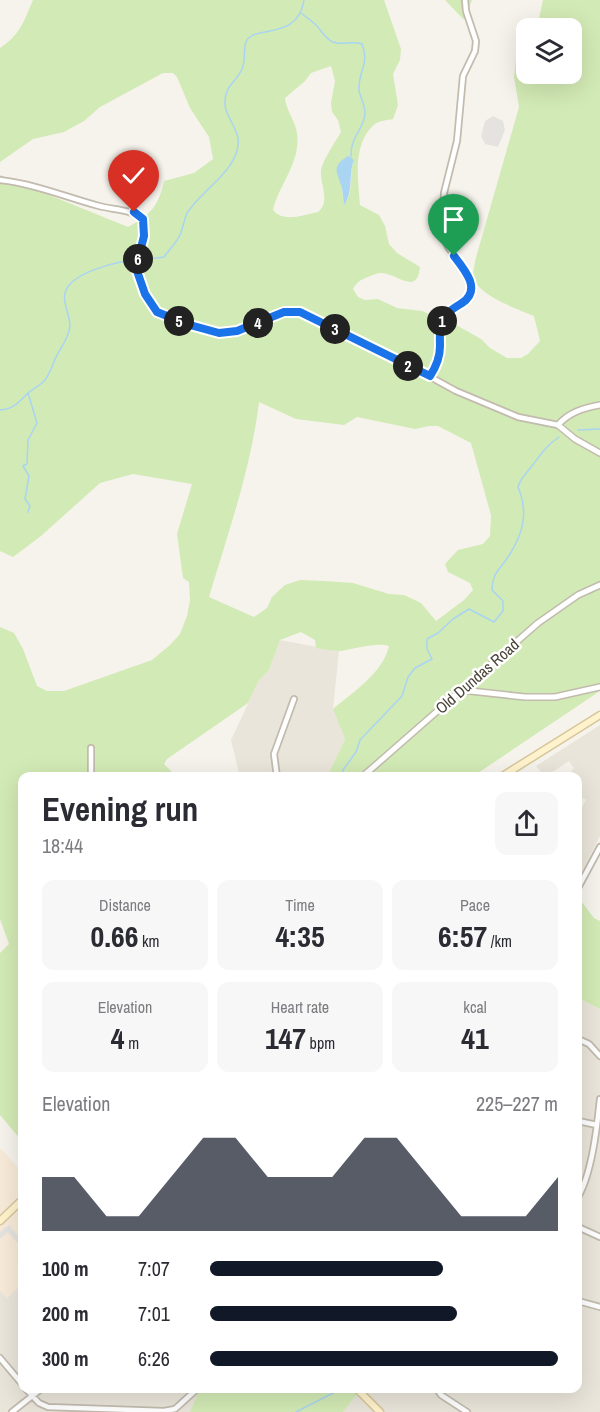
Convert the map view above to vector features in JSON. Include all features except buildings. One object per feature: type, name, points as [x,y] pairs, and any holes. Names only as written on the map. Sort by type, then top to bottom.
[{"type":"main road","points":[[509,772],[600,715]]},
{"type":"main road","points":[[0,1221],[18,1204]]},
{"type":"main road","points":[[361,1393],[380,1412]]},
{"type":"street","points":[[430,376],[439,357],[439,333],[442,321],[471,293],[471,283],[467,272],[447,247],[442,231],[444,193],[457,141],[463,75],[475,51],[476,41],[465,0]]},
{"type":"street","points":[[0,180],[22,183],[100,206],[134,212],[143,219],[144,236],[136,268],[145,294],[157,312],[219,333],[237,331],[284,312],[300,312],[456,391],[518,417],[560,427],[567,434],[600,453]]},
{"type":"street","points":[[560,427],[564,418],[573,413],[600,405]]},
{"type":"street","name":"Old Dundas Road","points":[[368,772],[538,623],[578,595],[600,585]]},
{"type":"street","points":[[461,690],[535,697],[555,696],[600,687]]},
{"type":"street","points":[[276,772],[274,754],[294,699]]},
{"type":"street","points":[[91,748],[91,772]]},
{"type":"street","points":[[582,880],[600,847]]},
{"type":"street","points":[[582,871],[586,872]]},
{"type":"street","points":[[582,1040],[600,1056]]},
{"type":"street","points":[[582,1189],[597,1125],[600,1099]]},
{"type":"street","points":[[582,1122],[597,1125]]},
{"type":"street","points":[[582,1229],[600,1237]]},
{"type":"street","points":[[582,1302],[600,1307]]},
{"type":"street","points":[[0,1358],[18,1379]]},
{"type":"street","points":[[30,1393],[39,1403],[48,1407],[164,1411],[175,1408],[192,1393]]},
{"type":"street","points":[[12,1412],[36,1393]]},
{"type":"street","points":[[440,1393],[467,1412]]},
{"type":"shaded area","points":[[493,116],[503,121],[505,130],[498,147],[485,144],[481,136],[485,121]]},
{"type":"shaded area","points":[[280,640],[339,651],[333,709],[345,739],[329,772],[239,772],[231,740],[259,680],[269,670]]},
{"type":"shaded area","points":[[600,725],[600,836],[582,871],[582,808],[586,800],[582,798],[582,772],[570,772],[574,768],[569,761],[552,772],[541,772],[536,766]]},
{"type":"shaded area","points":[[582,1000],[600,1009],[600,1412],[343,1412],[358,1393],[582,1393]]},
{"type":"shaded area","points":[[0,1148],[18,1168],[18,1288],[7,1298],[0,1290]]},
{"type":"shaded area","points":[[9,1225],[18,1236],[18,1243],[8,1232],[0,1239],[0,1232]]},
{"type":"shaded area","points":[[18,1288],[18,1393],[286,1393],[270,1412],[0,1412],[0,1290],[7,1298]]},
{"type":"green space","points":[[33,0],[384,0],[401,49],[400,60],[393,74],[398,105],[393,119],[375,124],[363,141],[358,162],[360,205],[379,215],[385,226],[389,244],[397,253],[420,267],[418,276],[411,282],[380,273],[361,280],[353,289],[358,297],[365,300],[378,299],[397,308],[422,311],[458,326],[507,358],[521,358],[540,341],[534,316],[489,295],[481,289],[473,275],[519,107],[514,77],[516,60],[516,84],[582,84],[582,18],[539,18],[543,0],[600,0],[600,691],[479,772],[329,772],[345,739],[333,709],[374,673],[386,656],[389,646],[372,645],[341,651],[316,648],[315,640],[301,632],[280,640],[269,670],[259,680],[248,703],[167,759],[164,764],[172,772],[18,772],[18,1136],[0,1115],[0,953],[9,944],[0,919],[0,627],[14,633],[23,649],[37,686],[47,691],[64,691],[152,660],[180,634],[187,616],[190,600],[189,582],[183,578],[177,534],[192,484],[133,474],[100,483],[41,536],[13,557],[0,551],[0,175],[128,227],[142,219],[152,209],[164,181],[194,173],[213,159],[209,137],[190,108],[177,77],[173,73],[163,73],[100,107],[84,121],[64,132],[33,139],[0,162],[0,48],[17,33]],"holes":[[[331,66],[335,81],[331,103],[332,112],[338,120],[341,132],[322,167],[324,193],[322,208],[318,212],[294,217],[277,214],[273,210],[293,164],[297,144],[296,128],[285,98],[311,73]],[[354,160],[349,194],[344,204],[341,183]],[[259,402],[296,419],[344,425],[357,417],[415,429],[438,426],[471,443],[491,515],[490,536],[483,544],[458,550],[445,564],[448,572],[470,583],[473,590],[464,600],[436,621],[421,603],[404,595],[389,594],[353,583],[300,580],[285,585],[272,597],[267,608],[254,617],[209,597],[238,501]]]},
{"type":"green space","points":[[445,0],[472,0],[465,19],[463,19]]},
{"type":"green space","points":[[582,902],[594,918],[600,921],[600,1009],[582,1000]]},
{"type":"green space","points":[[198,1393],[358,1393],[343,1412],[190,1412]]},
{"type":"water","points":[[348,156],[354,160],[349,194],[344,205],[337,166]]},
{"type":"waterway","points":[[141,260],[164,257],[180,235],[187,213],[193,204],[219,179],[233,160],[238,139],[227,114],[225,98],[228,89],[242,69],[246,42],[257,34],[285,27],[293,22],[300,13],[304,0]]},
{"type":"waterway","points":[[301,13],[330,41],[362,44],[365,57],[359,90],[365,117],[354,139],[351,157]]},
{"type":"waterway","points":[[0,410],[15,405],[42,383],[49,374],[67,338],[70,326],[65,294],[71,284],[97,269],[136,260]]},
{"type":"waterway","points":[[28,393],[37,423],[28,440],[27,464],[23,466],[29,476],[25,499],[30,506],[28,512]]},
{"type":"waterway","points":[[578,430],[600,429]]},
{"type":"waterway","points":[[343,772],[356,752],[360,740],[402,696],[408,677],[415,668],[432,659],[427,649],[427,639],[469,609],[494,622],[503,611],[503,601],[492,590],[495,575],[508,557],[521,532],[524,515],[518,487],[522,478],[541,454],[559,437]]},
{"type":"waterway","points":[[296,1412],[333,1393]]},
{"type":"route","points":[[134,212],[143,219],[144,236],[136,268],[145,294],[157,312],[219,333],[237,331],[284,312],[300,312],[430,376],[439,357],[439,333],[442,321],[471,293],[471,283],[467,272],[454,256]]}]
